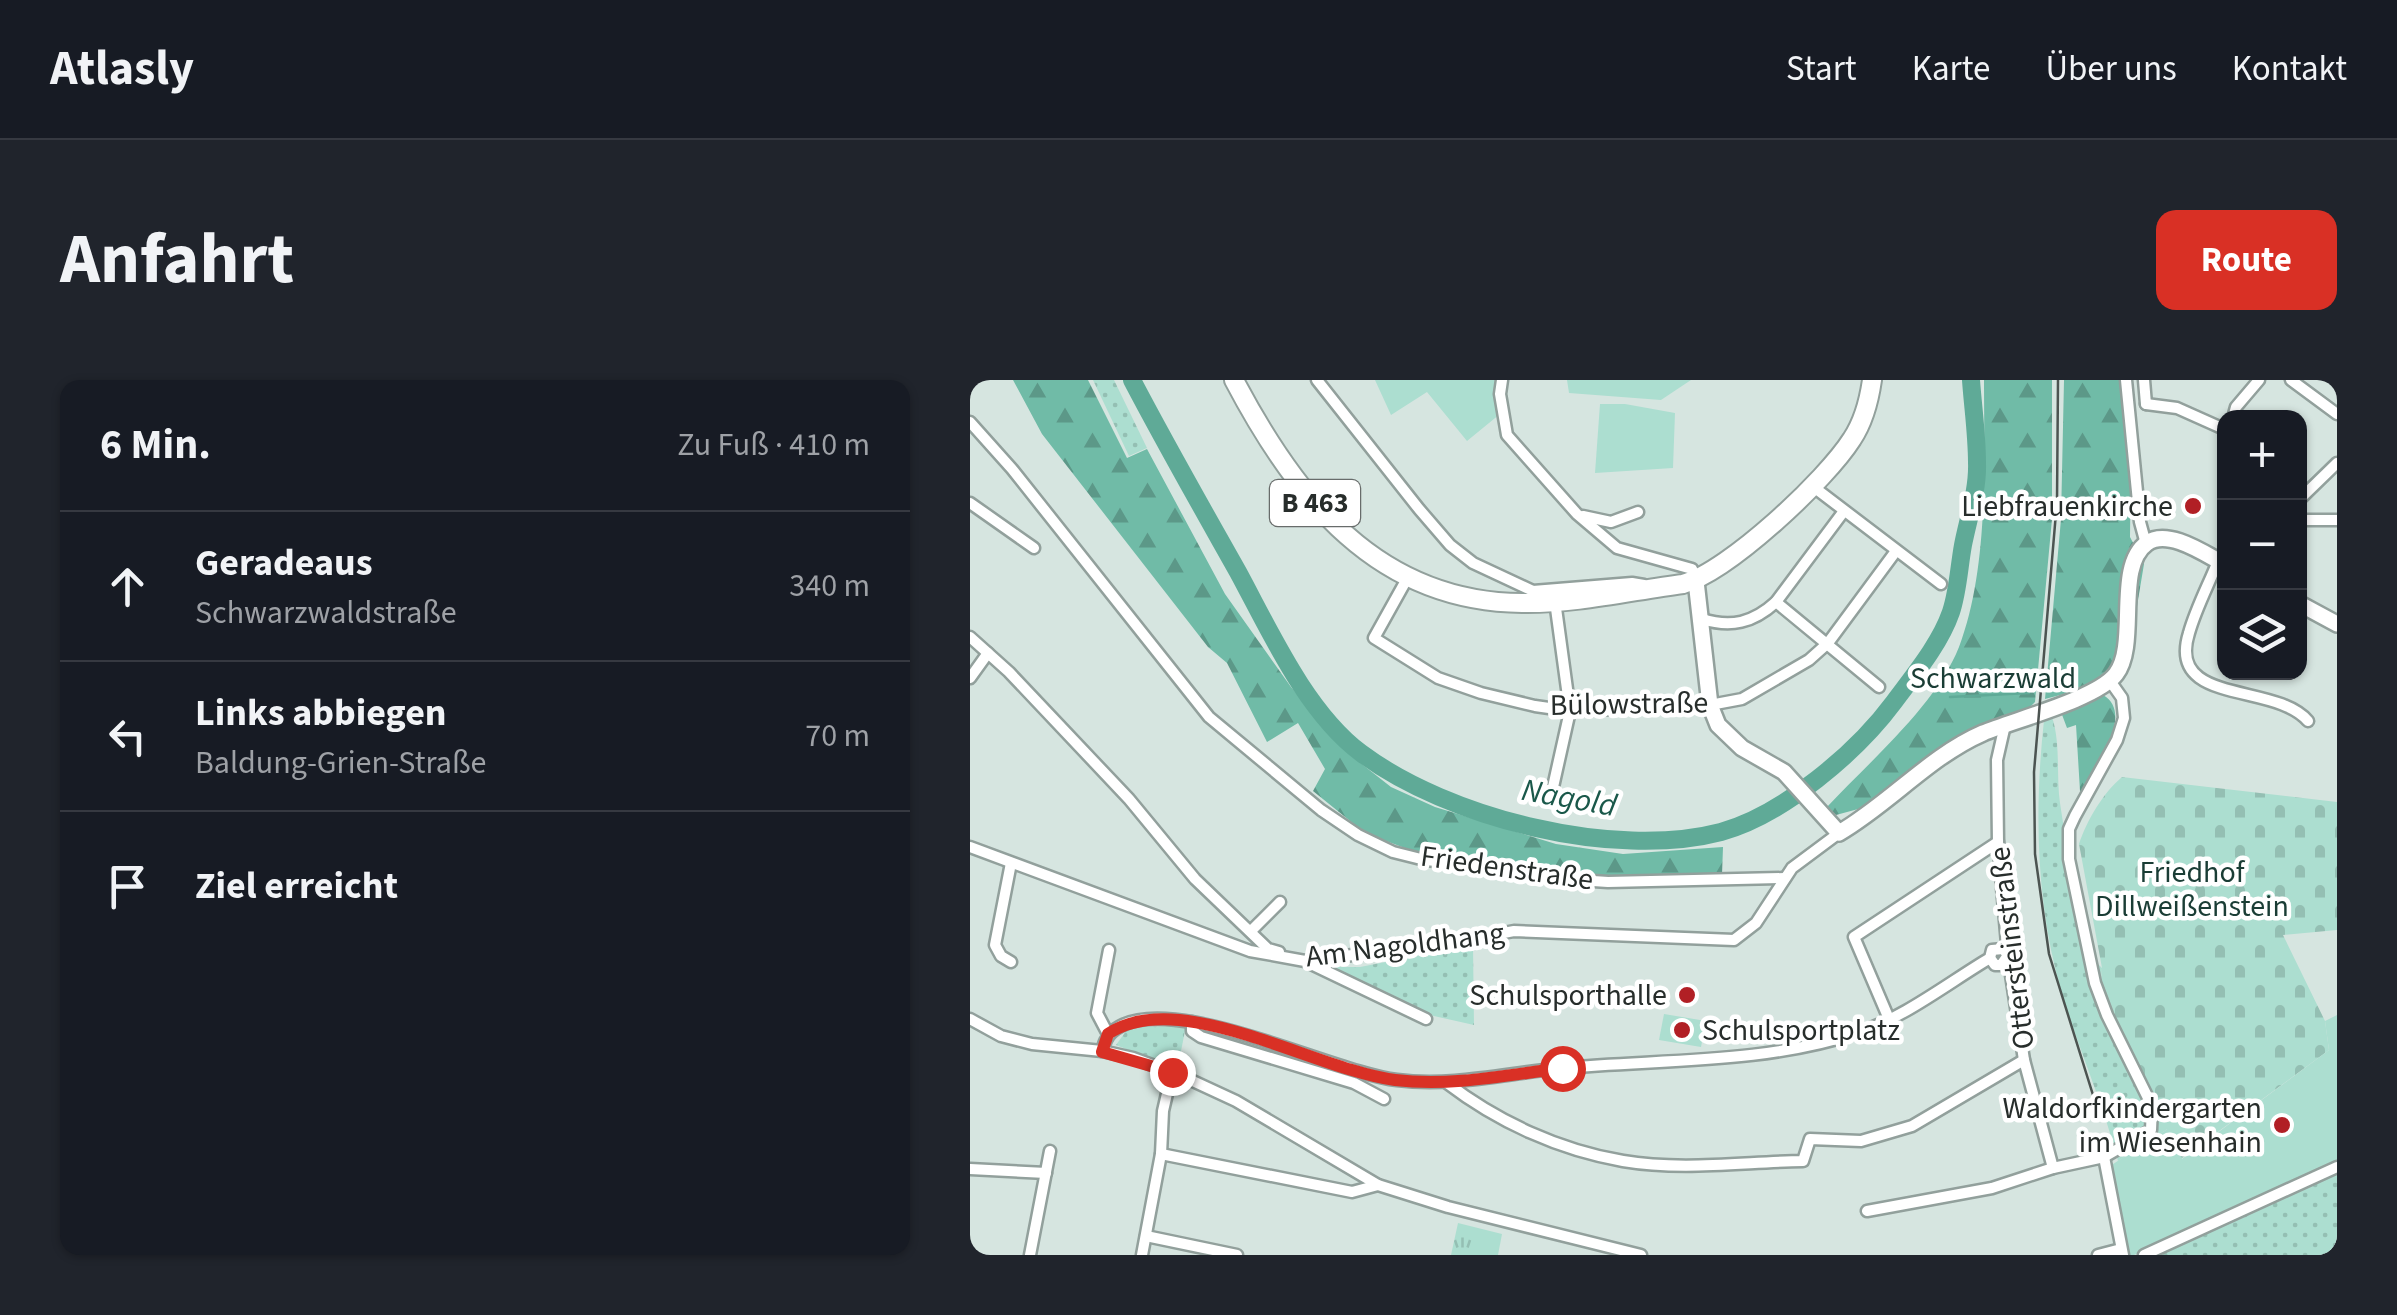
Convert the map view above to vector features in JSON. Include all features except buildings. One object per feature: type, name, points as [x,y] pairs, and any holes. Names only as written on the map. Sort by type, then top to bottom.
[{"type":"main road","name":"B 463","points":[[1234,380],[1266,436],[1332,524],[1361,550],[1408,578],[1487,601],[1555,601],[1696,580],[1788,511],[1840,456],[1858,430],[1872,380]]},
{"type":"street","points":[[1317,380],[1419,509],[1473,563],[1533,591],[1616,584],[1642,584],[1650,588]]},
{"type":"street","points":[[1502,380],[1500,394],[1507,435],[1577,514],[1618,548],[1692,569],[1702,619],[1710,705],[1728,737],[1784,772],[1839,834]]},
{"type":"street","points":[[2126,380],[2140,522],[2146,544]]},
{"type":"street","points":[[2144,380],[2146,404]]},
{"type":"street","points":[[2235,410],[2258,380]]},
{"type":"street","points":[[2291,380],[2337,414]]},
{"type":"street","points":[[2130,415],[2146,404],[2177,408],[2217,426]]},
{"type":"street","name":"Friedenstraße","points":[[970,422],[1012,469],[1208,717],[1321,810],[1358,835],[1421,860],[1548,878],[1608,882],[1785,878]]},
{"type":"street","points":[[2307,491],[2337,463]]},
{"type":"street","points":[[1812,486],[1941,584]]},
{"type":"street","points":[[970,503],[1034,548]]},
{"type":"street","points":[[1702,619],[1725,624],[1748,622],[1776,602],[1844,511]]},
{"type":"street","points":[[1577,514],[1610,522],[1638,512]]},
{"type":"street","points":[[2307,520],[2337,520]]},
{"type":"street","points":[[1785,878],[1812,850],[1883,806],[1949,752],[2110,680],[2122,661],[2132,572],[2137,554],[2146,544],[2163,538],[2217,558]]},
{"type":"street","name":"Bülowstraße","points":[[1408,578],[1374,638],[1438,678],[1481,693],[1570,711],[1710,705],[1742,698],[1781,678],[1828,643],[1896,551]]},
{"type":"street","points":[[2217,571],[2188,634],[2185,654],[2190,673],[2202,682],[2266,697],[2300,711],[2308,721]]},
{"type":"street","points":[[1551,796],[1570,711],[1555,601]]},
{"type":"street","points":[[1776,602],[1878,687]]},
{"type":"street","points":[[2307,608],[2337,624]]},
{"type":"street","points":[[970,637],[1129,799],[1184,869],[1268,948],[1305,961],[1426,1019]]},
{"type":"street","points":[[970,678],[988,653]]},
{"type":"street","points":[[1867,1211],[1992,1188],[2053,1168],[2104,1157],[2150,1130],[2152,1106],[2095,983],[2069,858],[2069,829],[2074,816],[2117,740],[2124,718],[2122,698],[2110,680]]},
{"type":"street","name":"Ottersteinstraße","points":[[2005,725],[1997,760],[1998,842],[2008,956],[2024,1060],[2053,1168]]},
{"type":"street","points":[[1890,1019],[1854,937],[1998,842]]},
{"type":"street","name":"Am Nagoldhang","points":[[970,847],[1250,952],[1305,961],[1514,931],[1734,940],[1756,923],[1785,878]]},
{"type":"street","points":[[1010,962],[995,945],[1011,863]]},
{"type":"street","points":[[1252,930],[1280,902]]},
{"type":"street","points":[[1102,1052],[1108,1034],[1133,1021],[1192,1022],[1376,1077],[1447,1083],[1562,1068],[1760,1055],[1858,1032],[1890,1019],[1990,958],[1992,950],[1998,947],[2008,956]]},
{"type":"street","points":[[1108,950],[1097,1014],[1108,1034]]},
{"type":"street","points":[[1192,1022],[1192,1031],[1201,1037],[1354,1083],[1384,1099]]},
{"type":"street","points":[[972,1023],[1032,1044],[1102,1052],[1172,1072],[1236,1101],[1378,1185],[1448,1207],[1640,1255]]},
{"type":"street","points":[[1447,1083],[1478,1107],[1539,1137],[1626,1162],[1802,1162],[1810,1139],[1860,1140],[1912,1126],[2024,1060]]},
{"type":"street","points":[[1142,1255],[1172,1072]]},
{"type":"street","points":[[1030,1255],[1050,1151]]},
{"type":"street","points":[[1161,1154],[1352,1192],[1378,1185]]},
{"type":"street","points":[[2098,1255],[2122,1252],[2104,1157]]},
{"type":"street","points":[[2144,1255],[2337,1167]]},
{"type":"street","points":[[970,1169],[1046,1172]]},
{"type":"street","points":[[1146,1236],[1238,1255]]},
{"type":"green space","points":[[1013,380],[1088,380],[1127,458],[1147,449],[1225,594],[1291,687],[1349,754],[1391,787],[1435,807],[1556,844],[1623,854],[1723,847],[1722,875],[1602,877],[1418,853],[1365,833],[1313,791],[1325,769],[1298,723],[1267,742],[1227,663],[1208,647],[1042,434]]},
{"type":"green space","points":[[1093,380],[1114,380],[1147,448],[1129,456]]},
{"type":"green space","points":[[1375,380],[1498,380],[1500,414],[1467,441],[1427,392],[1391,415]]},
{"type":"green space","points":[[1567,380],[1691,380],[1661,400],[1569,393]]},
{"type":"green space","name":"Schwarzwald","points":[[1984,380],[2052,380],[2052,519],[2035,702],[2024,713],[1873,805],[1836,815],[1827,807],[1918,711],[1959,647],[1976,584],[1980,550]]},
{"type":"green space","name":"Schwarzwald","points":[[2064,380],[2132,380],[2130,537],[2144,564],[2125,678],[2045,699],[2061,519]]},
{"type":"green space","points":[[1600,404],[1675,413],[1673,468],[1595,473]]},
{"type":"green space","points":[[2103,695],[2112,703],[2114,727],[2097,768],[2085,790],[2080,791],[2076,725],[2067,728],[2061,712]]},
{"type":"green space","points":[[2052,717],[2063,823],[2093,959],[2102,968],[2101,985],[2169,1128],[2118,1161],[2062,994],[2047,927],[2038,824],[2044,720]]},
{"type":"green space","name":"Friedhof Dillweißenstein","points":[[2122,777],[2337,802],[2337,930],[2283,935],[2325,1021],[2329,1050],[2181,1159],[2101,985],[2102,968],[2079,844],[2096,808]]},
{"type":"green space","points":[[1473,945],[1474,1025],[1425,1014],[1325,967],[1360,967]]},
{"type":"green space","name":"Schulsportplatz","points":[[1664,1014],[1706,1021],[1701,1047],[1659,1040]]},
{"type":"green space","points":[[2337,1015],[2337,1165],[2134,1255],[2126,1255],[2110,1166],[2169,1128],[2182,1159],[2329,1050],[2325,1021]]},
{"type":"green space","points":[[1186,1026],[1178,1066],[1173,1068],[1116,1045],[1129,1027]]},
{"type":"green space","points":[[2337,1169],[2337,1255],[2147,1255]]},
{"type":"green space","points":[[1458,1223],[1502,1234],[1498,1255],[1451,1255]]},
{"type":"waterway","name":"Nagold","points":[[1132,380],[1291,669],[1341,736],[1397,776],[1485,814],[1534,827],[1632,841],[1721,832],[1769,812],[1817,779],[1860,741],[1918,670],[1951,612],[1974,494],[1977,453],[1971,380]]},
{"type":"waterway","points":[[1918,669],[1941,690]]},
{"type":"waterway","points":[[1950,697],[2029,693]]},
{"type":"railway","points":[[2058,380],[2057,501],[2034,772],[2035,854],[2049,954],[2098,1111]]},
{"type":"place","name":"Liebfrauenkirche","points":[[2193,506]]},
{"type":"place","name":"Schulsporthalle","points":[[1687,995]]},
{"type":"place","name":"Schulsportplatz","points":[[1682,1030]]},
{"type":"place","name":"Waldorfkindergarten im Wiesenhain","points":[[2282,1125]]},
{"type":"route","points":[[1172,1072],[1102,1052],[1108,1034],[1133,1021],[1204,1023],[1328,1063],[1396,1080],[1447,1083],[1562,1068]]}]
